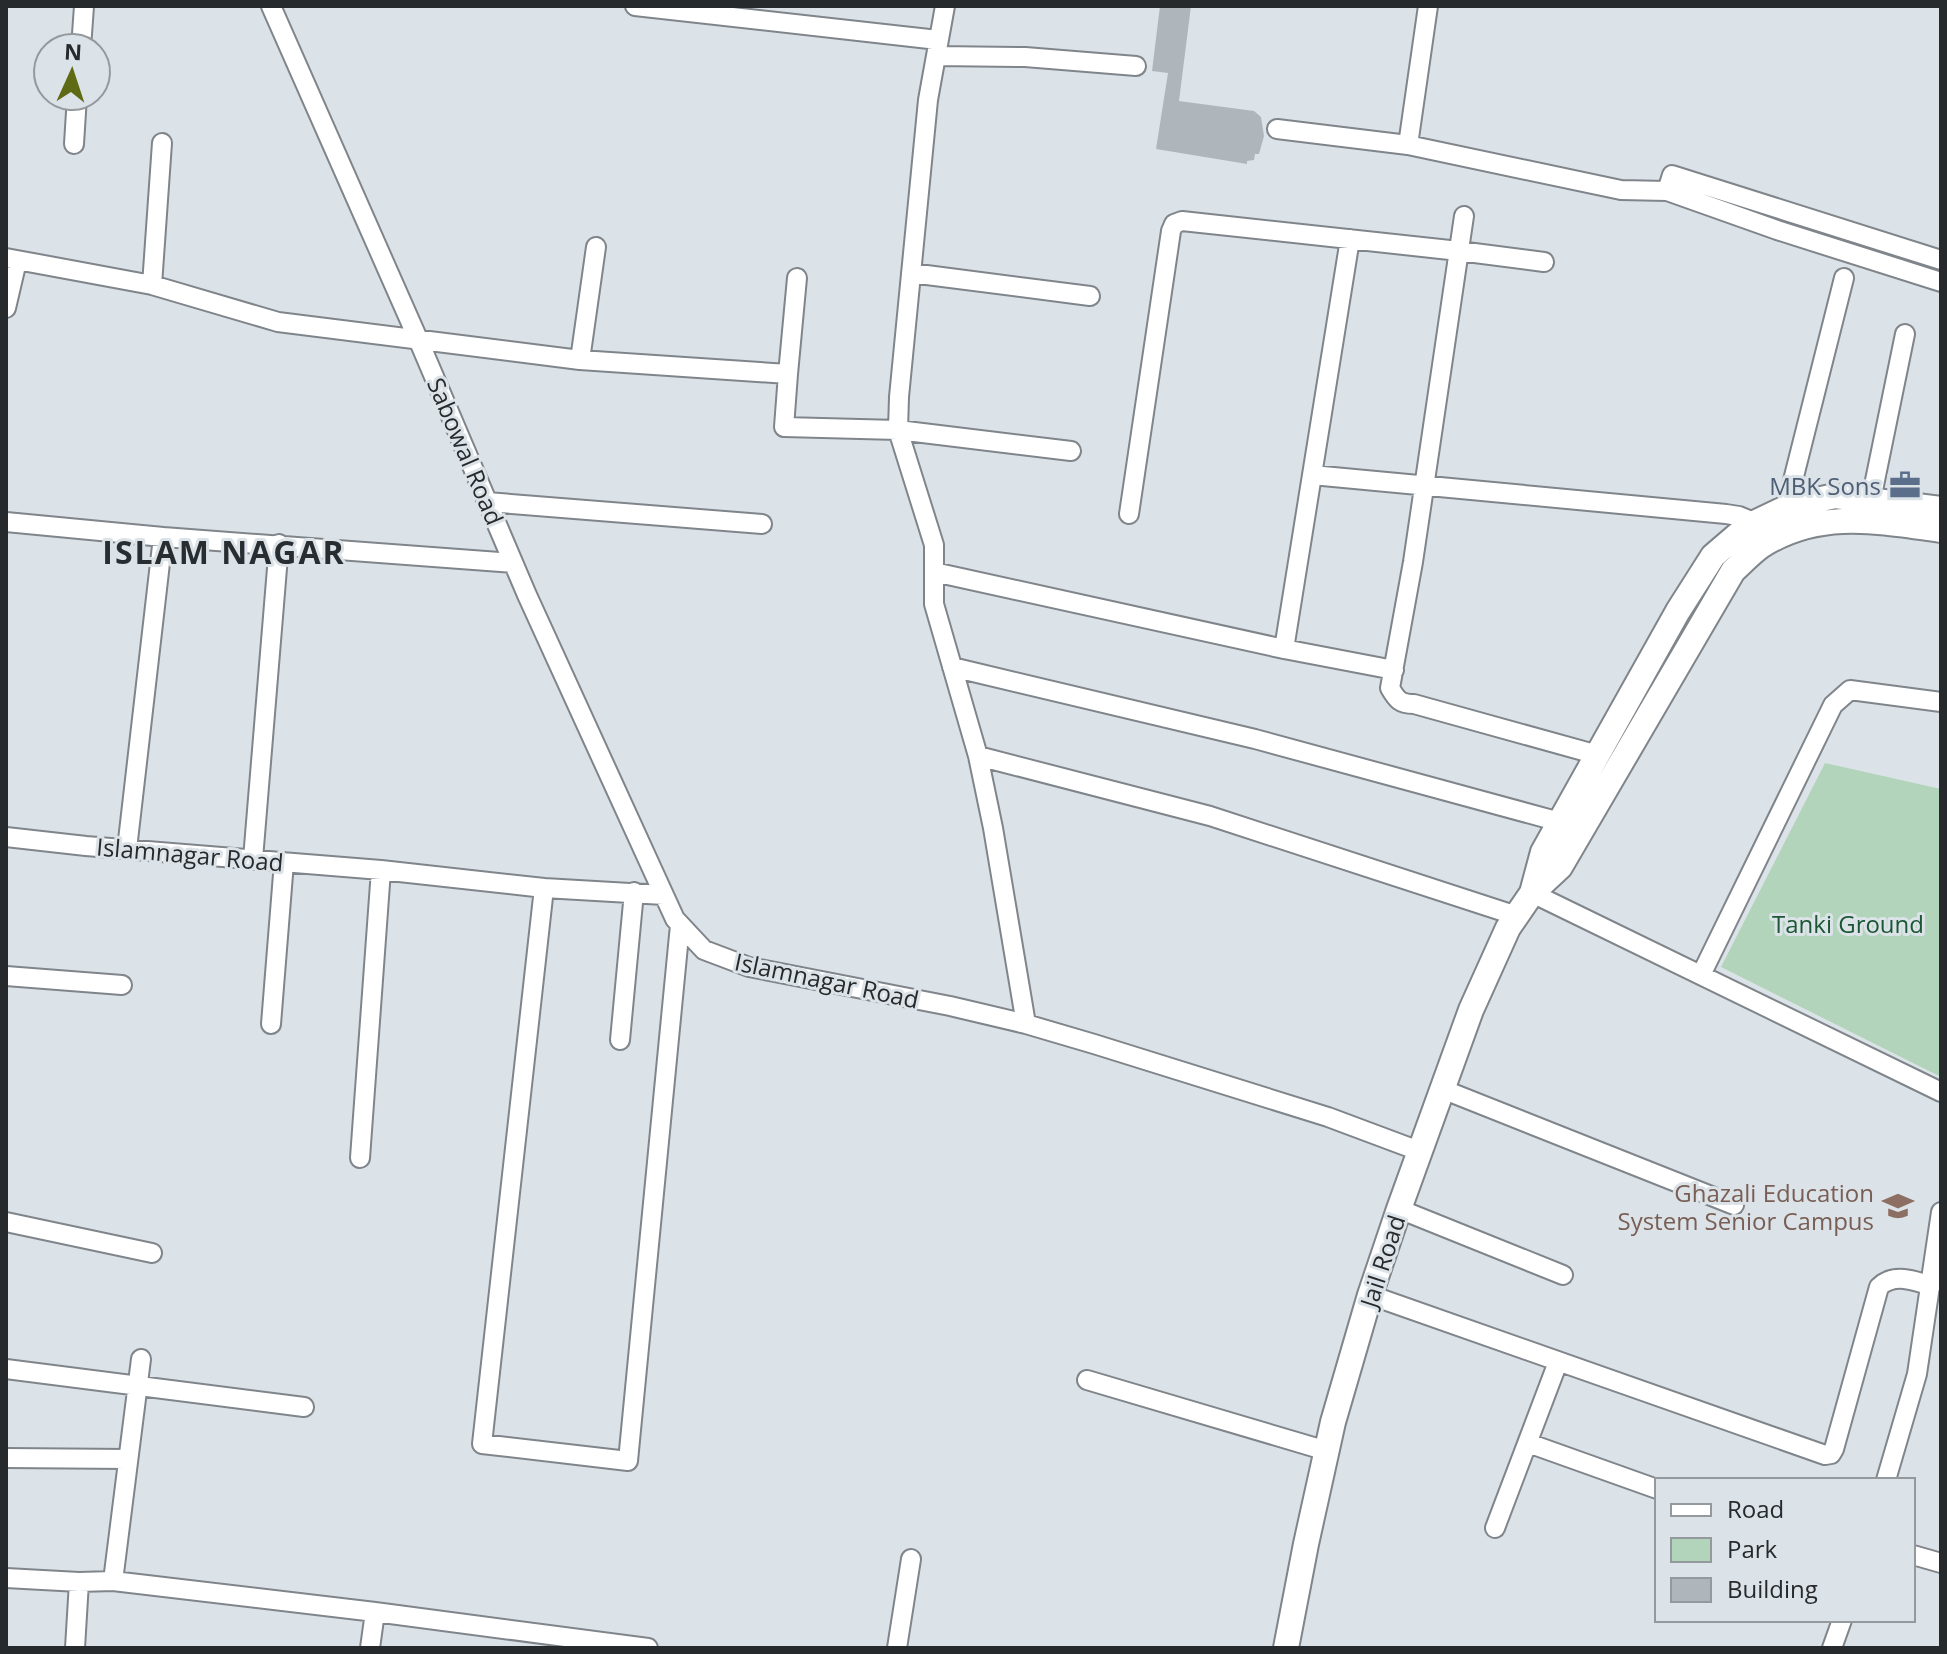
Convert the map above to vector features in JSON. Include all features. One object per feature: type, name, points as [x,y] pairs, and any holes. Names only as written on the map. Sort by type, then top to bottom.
[{"type":"main road","points":[[1532,893],[1543,852],[1678,611],[1713,556],[1748,526],[1776,519],[1835,496],[1941,509]]},
{"type":"main road","points":[[1776,519],[1814,523],[1848,519],[1941,530]]},
{"type":"main road","points":[[1532,893],[1560,867],[1733,571],[1760,546],[1776,519]]},
{"type":"main road","name":"Jail Road","points":[[1286,1648],[1327,1451],[1370,1295],[1471,1010],[1508,928],[1532,893]]},
{"type":"street","points":[[82,32],[84,6]]},
{"type":"street","name":"Sabowal Road","points":[[271,6],[513,563],[664,895]]},
{"type":"street","points":[[635,6],[750,12],[937,48],[1136,66]]},
{"type":"street","points":[[945,6],[928,100],[898,430],[934,545],[934,604],[978,756],[1026,1024]]},
{"type":"street","points":[[1408,145],[1428,6]]},
{"type":"street","points":[[74,144],[76,112]]},
{"type":"street","points":[[1277,129],[1408,145],[1621,190],[1667,191],[1941,282]]},
{"type":"street","points":[[152,285],[162,143]]},
{"type":"street","points":[[1667,191],[1672,175],[1941,260]]},
{"type":"street","points":[[1464,216],[1413,562],[1390,688],[1396,700],[1403,704],[1414,704],[1598,755]]},
{"type":"street","points":[[1129,514],[1174,224],[1182,221],[1544,262]]},
{"type":"street","points":[[1284,649],[1350,239]]},
{"type":"street","points":[[580,360],[596,247]]},
{"type":"street","points":[[6,308],[12,260],[152,285],[278,322],[580,360],[788,374]]},
{"type":"street","points":[[911,273],[1090,296]]},
{"type":"street","points":[[797,278],[784,427],[898,430],[1071,451]]},
{"type":"street","points":[[1312,475],[1776,519],[1844,278]]},
{"type":"street","points":[[1871,500],[1905,334]]},
{"type":"street","points":[[487,502],[762,524]]},
{"type":"street","points":[[6,522],[513,563]]},
{"type":"street","points":[[127,849],[163,537]]},
{"type":"street","points":[[253,859],[279,544]]},
{"type":"street","points":[[934,572],[1394,670]]},
{"type":"street","points":[[952,667],[1255,739],[1560,822]]},
{"type":"street","points":[[1701,975],[1833,705],[1850,690],[1941,702]]},
{"type":"street","points":[[978,756],[1210,816],[1517,916]]},
{"type":"street","name":"Islamnagar Road","points":[[6,837],[381,870],[544,888],[664,895],[675,919],[704,950],[749,967],[1026,1024],[1328,1117],[1419,1151]]},
{"type":"street","points":[[271,1024],[284,862]]},
{"type":"street","points":[[360,1158],[381,870]]},
{"type":"street","points":[[544,888],[482,1444],[628,1461],[680,925]]},
{"type":"street","points":[[620,1040],[634,892]]},
{"type":"street","points":[[1532,893],[1941,1092]]},
{"type":"street","points":[[6,976],[122,985]]},
{"type":"street","points":[[1442,1089],[1734,1205]]},
{"type":"street","points":[[1399,1209],[1563,1275]]},
{"type":"street","points":[[1887,1478],[1917,1374],[1941,1212]]},
{"type":"street","points":[[6,1222],[152,1253]]},
{"type":"street","points":[[1370,1295],[1825,1455],[1831,1454],[1834,1449],[1879,1287],[1892,1278],[1931,1286]]},
{"type":"street","points":[[113,1581],[141,1359]]},
{"type":"street","points":[[1495,1528],[1558,1362]]},
{"type":"street","points":[[6,1369],[304,1407]]},
{"type":"street","points":[[1087,1380],[1327,1451]]},
{"type":"street","points":[[1528,1443],[1655,1488]]},
{"type":"street","points":[[6,1458],[128,1459]]},
{"type":"street","points":[[1915,1556],[1941,1563]]},
{"type":"street","points":[[897,1648],[911,1559]]},
{"type":"street","points":[[6,1578],[113,1581],[648,1648]]},
{"type":"street","points":[[75,1648],[79,1582]]},
{"type":"street","points":[[370,1648],[375,1612]]},
{"type":"street","points":[[1832,1648],[1841,1622]]},
{"type":"green space","name":"Tanki Ground","points":[[1825,763],[1941,789],[1941,1077],[1721,967]]},
{"type":"building","points":[[1160,6],[1191,6],[1179,101],[1254,111],[1261,117],[1264,136],[1254,160],[1247,161],[1247,164],[1156,149],[1168,73],[1152,71]]},
{"type":"place","name":"MBK Sons","points":[[1905,485]]},
{"type":"place","name":"Ghazali Education System Senior Campus","points":[[1898,1206]]},
{"type":"district","name":"ISLAM NAGAR","points":[[224,551]]}]
